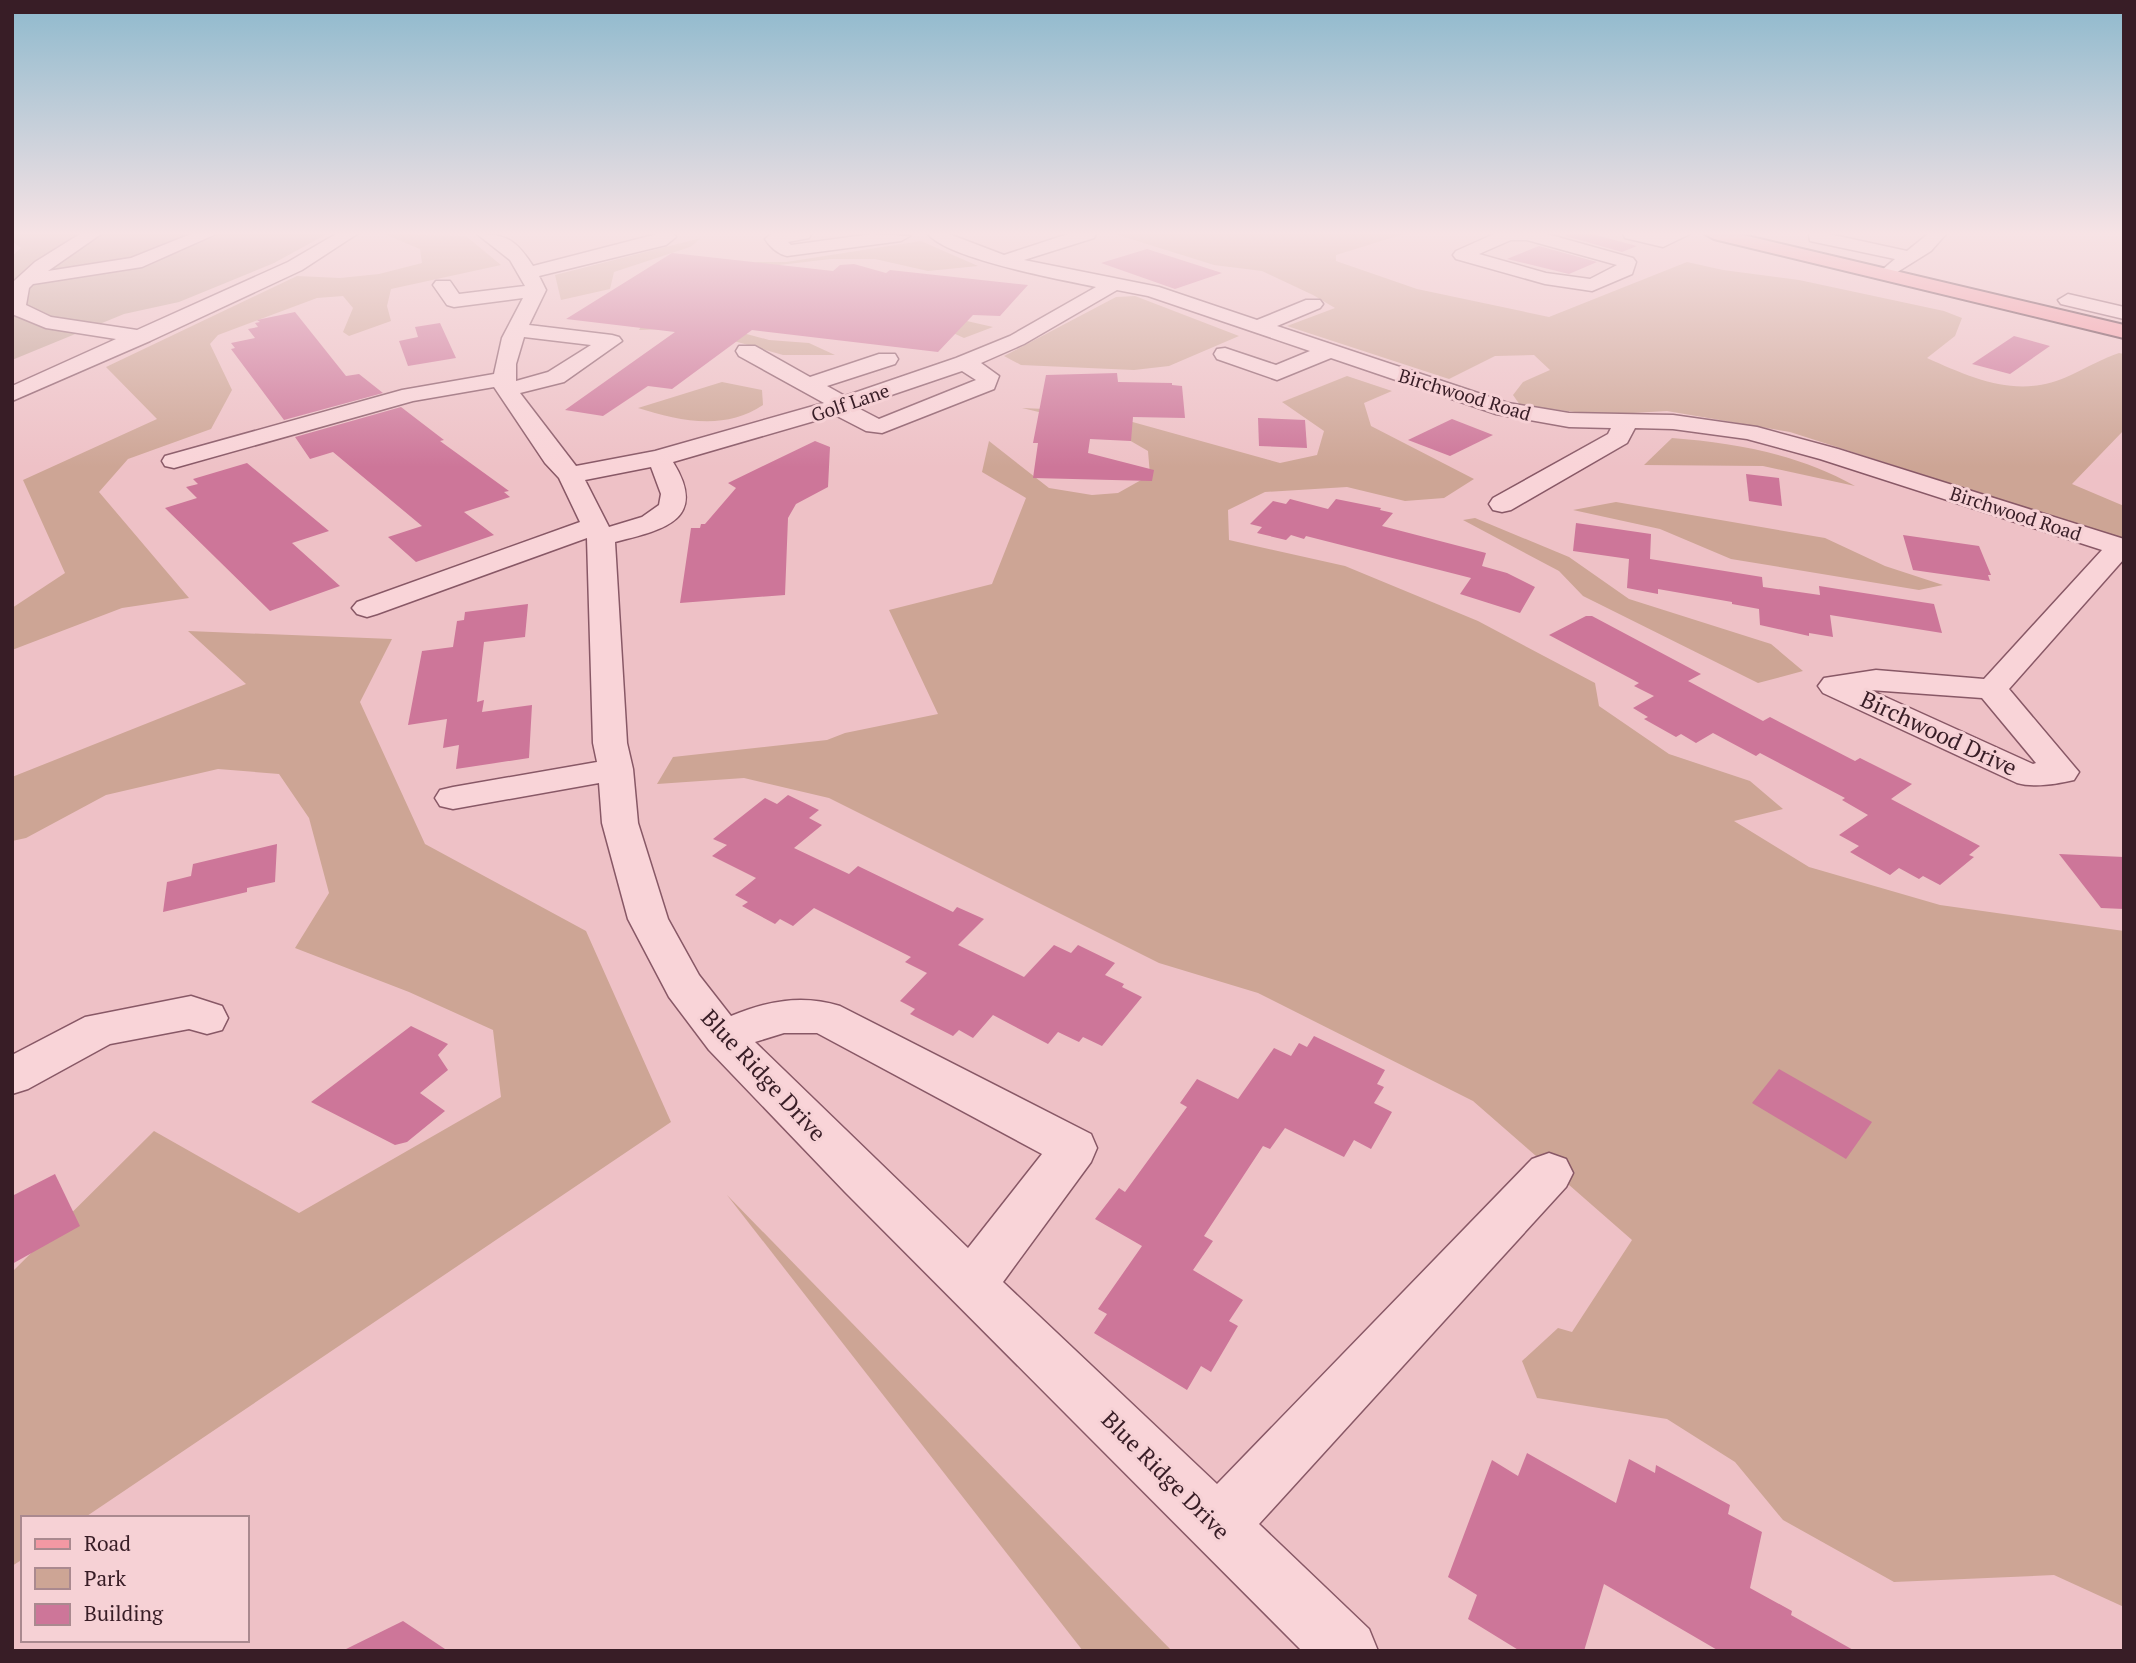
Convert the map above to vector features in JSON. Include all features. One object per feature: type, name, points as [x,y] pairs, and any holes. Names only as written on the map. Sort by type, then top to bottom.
[{"type":"main road","points":[[2068,312],[2120,322]]},
{"type":"street","points":[[24,312],[46,322],[143,337]]},
{"type":"street","points":[[12,394],[197,312]]},
{"type":"street","points":[[504,385],[509,345],[523,312]]},
{"type":"street","name":"Golf Lane","points":[[570,475],[658,458],[839,405],[964,363],[1017,340],[1067,312]]},
{"type":"street","name":"Birchwood Road","points":[[1215,312],[1504,409],[1569,420],[1712,425],[1771,438],[2122,547]]},
{"type":"street","points":[[1259,326],[1294,312]]},
{"type":"street","points":[[2095,312],[2120,322]]},
{"type":"street","points":[[174,461],[410,395],[556,377],[612,341],[517,330]]},
{"type":"street","points":[[747,351],[874,426],[882,426],[986,384],[988,376],[964,363]]},
{"type":"street","points":[[1225,354],[1278,373],[1329,351]]},
{"type":"street","points":[[807,385],[887,359]]},
{"type":"street","name":"Blue Ridge Drive","points":[[504,385],[554,458],[570,475],[598,531],[609,730],[616,769],[620,823],[648,919],[684,986],[724,1038],[862,1178],[1347,1651]]},
{"type":"street","points":[[1502,504],[1618,438],[1626,422]]},
{"type":"street","points":[[368,608],[598,531],[660,519],[673,506],[676,497],[674,483],[658,458]]},
{"type":"street","points":[[1992,689],[2122,547]]},
{"type":"street","name":"Birchwood Drive","points":[[1876,680],[1992,689],[2062,772],[2029,775],[1834,685],[1876,680]]},
{"type":"street","points":[[453,798],[616,769]]},
{"type":"street","points":[[12,1076],[100,1029],[191,1012],[207,1018]]},
{"type":"street","points":[[724,1038],[776,1016],[797,1013],[825,1017],[1074,1148],[972,1283]]},
{"type":"street","points":[[1218,1526],[1549,1173]]},
{"type":"green space","points":[[222,312],[281,312],[218,335],[210,344],[232,390],[211,429],[128,459],[99,492],[189,598],[122,608],[12,650],[12,608],[65,573],[23,480],[157,419],[106,367]]},
{"type":"green space","points":[[351,312],[388,312],[391,321],[349,336],[343,332]]},
{"type":"green space","points":[[661,312],[926,312],[993,327],[964,338],[940,327],[710,324],[769,340],[809,343],[835,355],[783,355],[688,328],[639,330],[644,322]]},
{"type":"green space","points":[[1088,312],[1176,312],[1239,336],[1169,366],[1134,370],[1021,365],[1004,356]]},
{"type":"green space","points":[[1325,312],[1524,312],[1549,317],[1563,312],[1946,312],[1962,318],[1955,336],[1927,358],[1997,384],[2034,386],[2052,382],[2113,355],[2124,354],[2124,430],[2072,484],[2124,506],[2124,539],[1790,432],[1667,411],[1598,415],[1520,405],[1513,395],[1523,382],[1550,370],[1534,355],[1495,356],[1449,379],[1287,326]]},
{"type":"green space","points":[[1347,376],[1392,391],[1364,403],[1371,426],[1474,479],[1444,498],[1405,501],[1347,487],[1265,492],[1228,510],[1229,540],[1345,566],[1478,621],[1595,683],[1599,706],[1669,754],[1750,781],[1783,809],[1734,821],[1809,867],[1940,905],[2124,931],[2124,1607],[2054,1575],[1894,1582],[1783,1520],[1735,1462],[1667,1419],[1537,1398],[1522,1361],[1558,1328],[1572,1332],[1632,1240],[1473,1101],[1258,993],[1159,963],[829,798],[744,778],[657,784],[673,757],[827,740],[845,733],[938,714],[889,610],[992,584],[1026,498],[982,472],[989,441],[1049,488],[1092,495],[1118,493],[1150,475],[1148,451],[1110,429],[1022,408],[1093,411],[1280,463],[1317,455],[1324,431],[1282,402]]},
{"type":"green space","points":[[722,382],[762,390],[763,405],[748,413],[718,421],[686,420],[638,408]]},
{"type":"green space","points":[[1672,438],[1720,443],[1789,458],[1855,486],[1763,466],[1644,465]]},
{"type":"green space","points":[[1616,502],[1825,538],[1885,566],[1943,585],[1919,590],[1731,559],[1660,529],[1573,510]]},
{"type":"green space","points":[[1475,518],[1569,557],[1629,599],[1771,644],[1803,671],[1758,683],[1583,596],[1559,571],[1463,520]]},
{"type":"green space","points":[[188,631],[392,639],[360,702],[425,844],[586,931],[671,1122],[87,1516],[21,1516],[21,1560],[12,1566],[12,1272],[154,1131],[299,1213],[501,1097],[493,1030],[409,992],[295,948],[329,893],[309,818],[279,774],[218,769],[106,795],[26,838],[12,841],[12,777],[246,684]]},
{"type":"green space","points":[[727,1195],[1172,1651],[1083,1651]]},
{"type":"shaded area","points":[[12,312],[135,312],[124,314],[12,360]]},
{"type":"building","points":[[295,312],[346,376],[359,374],[383,393],[284,420],[231,349],[235,348],[231,343],[255,338],[248,329],[258,327],[255,323],[260,322],[257,320]]},
{"type":"building","points":[[578,312],[1004,312],[1000,316],[973,315],[938,352],[752,330],[672,389],[648,386],[603,416],[565,410],[675,332],[566,319]]},
{"type":"building","points":[[440,323],[456,358],[408,366],[399,341],[418,337],[415,327]]},
{"type":"building","points":[[2014,336],[2050,346],[2010,374],[1972,364]]},
{"type":"building","points":[[1117,373],[1118,382],[1172,383],[1182,386],[1185,418],[1133,417],[1131,441],[1090,439],[1088,453],[1154,470],[1152,481],[1033,478],[1038,443],[1033,443],[1046,375]]},
{"type":"building","points":[[401,407],[444,440],[440,441],[509,491],[504,492],[510,497],[464,512],[494,535],[416,562],[388,537],[422,526],[333,452],[310,459],[295,437]]},
{"type":"building","points":[[1258,418],[1305,420],[1307,448],[1259,446]]},
{"type":"building","points":[[1452,419],[1493,435],[1450,456],[1408,440]]},
{"type":"building","points":[[815,441],[830,447],[828,487],[796,504],[788,518],[785,595],[680,603],[691,528],[700,528],[701,524],[705,524],[736,488],[728,483]]},
{"type":"building","points":[[247,463],[329,531],[292,543],[340,586],[270,611],[165,508],[197,498],[186,487],[198,484],[193,479]]},
{"type":"building","points":[[1746,474],[1779,478],[1782,506],[1749,501]]},
{"type":"building","points":[[1290,499],[1328,509],[1336,499],[1381,508],[1380,510],[1393,513],[1382,526],[1486,553],[1482,566],[1507,573],[1535,587],[1520,613],[1460,594],[1471,578],[1306,536],[1304,539],[1291,535],[1286,540],[1257,533],[1262,527],[1250,524],[1273,501],[1286,504]]},
{"type":"building","points":[[1576,523],[1651,534],[1650,559],[1762,577],[1763,587],[1820,595],[1819,586],[1934,604],[1942,633],[1830,615],[1833,637],[1809,633],[1809,636],[1760,625],[1759,609],[1658,589],[1658,594],[1627,588],[1629,559],[1573,551]]},
{"type":"building","points":[[1903,535],[1979,546],[1991,575],[1988,575],[1990,581],[1913,570]]},
{"type":"building","points":[[528,604],[525,637],[484,642],[477,702],[484,700],[482,712],[532,705],[529,758],[456,769],[459,745],[443,748],[447,719],[408,725],[422,651],[453,647],[457,621],[464,620],[465,612]]},
{"type":"building","points":[[1586,616],[1592,616],[1701,674],[1688,681],[1763,721],[1770,717],[1855,761],[1860,758],[1912,784],[1891,799],[1980,846],[1969,855],[1974,857],[1940,885],[1923,876],[1919,879],[1899,868],[1890,875],[1850,852],[1859,846],[1839,835],[1868,815],[1842,800],[1845,798],[1760,753],[1756,756],[1713,733],[1696,743],[1681,734],[1676,737],[1644,719],[1648,717],[1633,708],[1654,696],[1634,686],[1639,683],[1549,635]]},
{"type":"building","points":[[788,795],[819,810],[809,818],[822,825],[794,848],[849,874],[858,866],[953,912],[957,907],[984,919],[958,945],[1024,977],[1054,945],[1071,953],[1078,945],[1115,963],[1105,975],[1142,997],[1102,1046],[1083,1037],[1079,1042],[1058,1032],[1048,1044],[993,1015],[973,1038],[959,1030],[953,1036],[910,1014],[915,1009],[900,1001],[927,973],[905,962],[911,957],[814,908],[793,926],[780,919],[775,924],[742,906],[748,902],[735,895],[756,878],[712,856],[727,845],[713,839],[765,798],[777,804]]},
{"type":"building","points":[[277,844],[275,882],[247,888],[247,892],[163,912],[167,882],[191,876],[193,864]]},
{"type":"building","points":[[2059,854],[2124,857],[2124,909],[2101,908]]},
{"type":"building","points":[[411,1026],[448,1044],[438,1055],[448,1070],[420,1093],[445,1111],[407,1142],[395,1145],[311,1102]]},
{"type":"building","points":[[1314,1036],[1385,1070],[1377,1084],[1384,1087],[1374,1103],[1392,1112],[1371,1149],[1354,1140],[1344,1157],[1285,1128],[1270,1149],[1263,1146],[1204,1236],[1213,1241],[1193,1270],[1243,1300],[1229,1321],[1238,1326],[1211,1372],[1201,1366],[1187,1390],[1094,1333],[1107,1314],[1098,1309],[1142,1246],[1095,1219],[1119,1188],[1125,1192],[1187,1107],[1180,1103],[1197,1079],[1238,1099],[1274,1048],[1291,1056],[1299,1043],[1307,1047]]},
{"type":"building","points":[[1779,1069],[1872,1122],[1846,1159],[1752,1103]]},
{"type":"building","points":[[55,1174],[80,1226],[12,1264],[12,1196]]},
{"type":"building","points":[[1527,1453],[1616,1503],[1629,1459],[1655,1473],[1656,1465],[1730,1505],[1728,1514],[1762,1532],[1750,1588],[1855,1651],[1719,1651],[1604,1584],[1584,1651],[1520,1651],[1468,1619],[1477,1595],[1448,1577],[1492,1460],[1518,1476]]},
{"type":"building","points":[[403,1621],[448,1651],[342,1651]]}]
